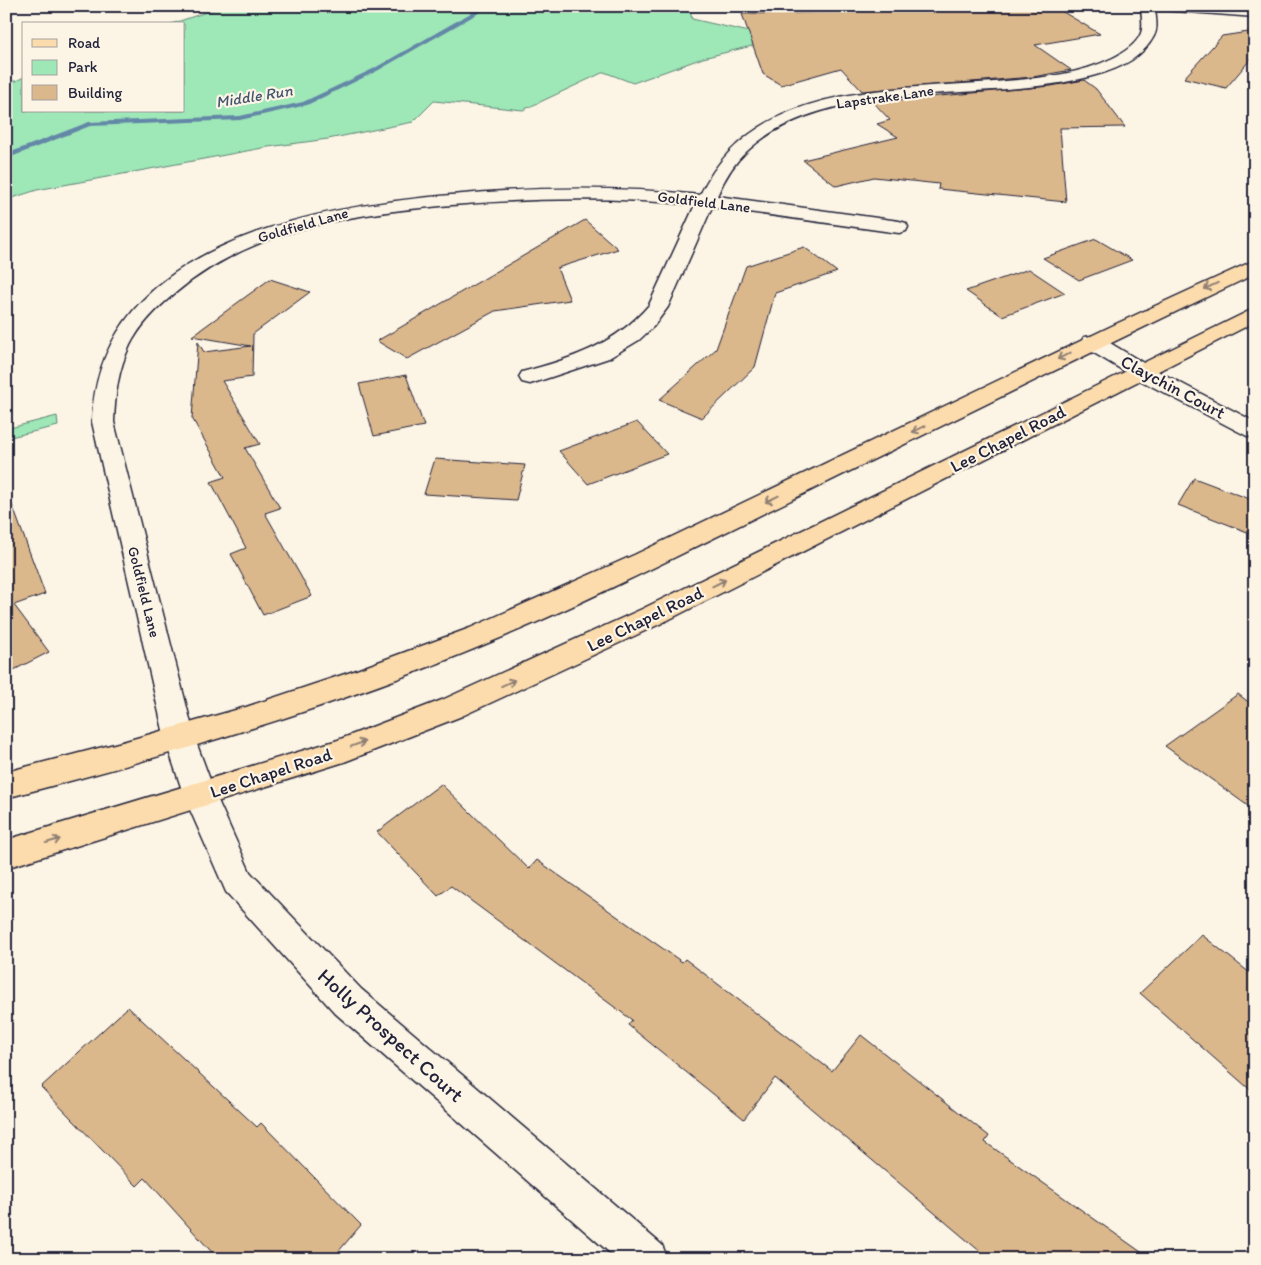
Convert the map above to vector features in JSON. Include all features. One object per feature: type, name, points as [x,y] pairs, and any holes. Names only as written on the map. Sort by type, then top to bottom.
[{"type":"main road","points":[[6,785],[180,739],[371,676],[482,634],[666,550],[1092,342],[1255,266]]},
{"type":"main road","name":"Lee Chapel Road","points":[[6,854],[200,796],[344,750],[452,708],[652,616],[1255,314]]},
{"type":"street","name":"Lapstrake Lane","points":[[530,377],[592,360],[614,349],[642,326],[658,307],[706,201],[726,162],[738,150],[766,129],[797,115],[859,97],[917,90],[1047,82],[1100,70],[1120,61],[1144,42],[1149,26],[1148,6]]},
{"type":"street","points":[[1162,6],[1255,13]]},
{"type":"street","name":"Goldfield Lane","points":[[180,739],[103,422],[105,382],[122,338],[150,305],[181,278],[234,248],[289,226],[349,211],[385,206],[528,194],[654,196],[706,201],[899,227]]},
{"type":"street","name":"Claychin Court","points":[[1092,342],[1142,372],[1255,431]]},
{"type":"street","name":"Holly Prospect Court","points":[[180,739],[200,796],[238,882],[348,1001],[648,1259]]},
{"type":"green space","points":[[224,6],[689,6],[692,19],[780,39],[703,58],[633,83],[604,72],[523,110],[434,101],[413,122],[328,139],[268,147],[37,190],[6,200],[6,81],[16,81],[22,78],[22,112],[185,112],[185,22],[177,22]]},
{"type":"green space","points":[[57,416],[58,426],[6,438],[6,429]]},
{"type":"building","points":[[831,6],[1053,6],[1100,34],[1035,45],[1071,70],[1033,77],[862,91],[841,68],[781,85],[763,74],[742,14],[841,12]]},
{"type":"building","points":[[1255,31],[1255,54],[1226,88],[1184,78],[1222,36]]},
{"type":"building","points":[[1084,80],[1096,89],[1125,127],[1060,128],[1066,202],[938,189],[939,184],[874,177],[836,186],[803,160],[898,137],[877,124],[890,120],[873,102],[1051,86]]},
{"type":"building","points":[[585,220],[618,249],[557,268],[570,300],[495,311],[407,359],[377,341]]},
{"type":"building","points":[[1096,239],[1132,260],[1079,280],[1043,258]]},
{"type":"building","points":[[804,247],[837,272],[775,293],[755,367],[702,418],[659,400],[716,349],[746,266]]},
{"type":"building","points":[[1029,269],[1065,293],[1002,316],[966,291]]},
{"type":"building","points":[[270,279],[310,292],[253,334],[252,377],[222,381],[260,444],[245,448],[280,508],[265,513],[312,596],[263,615],[231,554],[246,548],[211,482],[225,477],[192,418],[198,342],[204,352],[251,346],[192,336]]},
{"type":"building","points":[[406,375],[424,426],[374,436],[359,384]]},
{"type":"building","points":[[637,422],[667,454],[588,484],[559,451]]},
{"type":"building","points":[[435,459],[525,465],[516,500],[424,494]]},
{"type":"building","points":[[1194,478],[1255,501],[1255,535],[1178,505]]},
{"type":"building","points":[[6,499],[10,499],[45,594],[14,605],[49,652],[6,674]]},
{"type":"building","points":[[1238,694],[1255,707],[1255,811],[1165,746]]},
{"type":"building","points":[[441,784],[529,869],[537,860],[682,962],[685,959],[832,1071],[861,1035],[989,1136],[985,1142],[1151,1259],[989,1259],[775,1078],[744,1119],[628,1025],[632,1020],[451,886],[438,896],[377,832]]},
{"type":"building","points":[[1202,935],[1255,977],[1255,1094],[1140,993]]},
{"type":"building","points":[[128,1007],[257,1127],[261,1123],[361,1225],[332,1259],[218,1259],[145,1178],[137,1186],[41,1087]]},
{"type":"waterway","name":"Middle Run","points":[[6,157],[89,124],[240,118],[305,104],[375,70],[488,6]]}]
